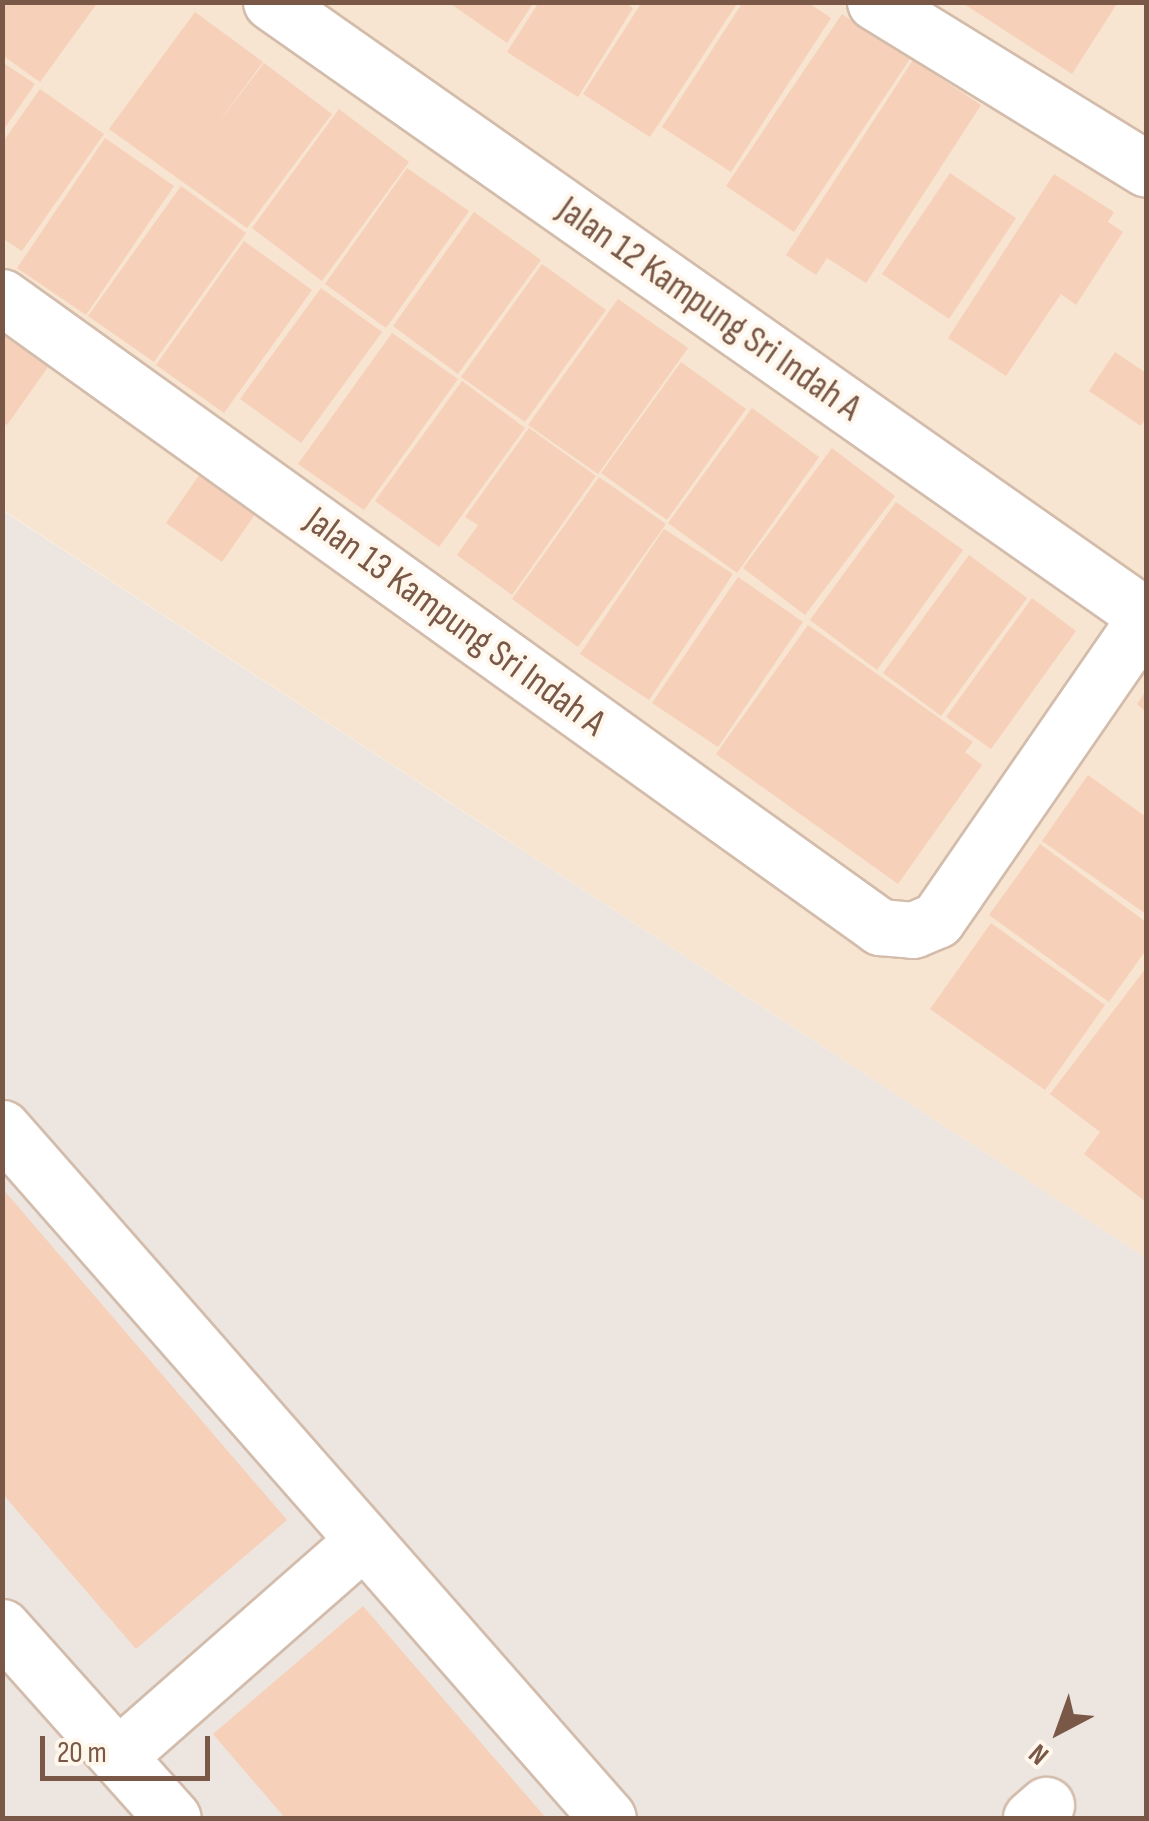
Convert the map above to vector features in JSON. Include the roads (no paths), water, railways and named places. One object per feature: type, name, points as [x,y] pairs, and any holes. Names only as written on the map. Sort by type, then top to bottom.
[{"type":"street","name":"Jalan 12 Kampung Sri Indah A","points":[[270,2],[1146,616]]},
{"type":"street","points":[[875,2],[1146,168]]},
{"type":"street","name":"Jalan 13 Kampung Sri Indah A","points":[[2,298],[880,927],[913,930],[937,920],[1146,616]]},
{"type":"street","points":[[2,1128],[608,1818]]},
{"type":"street","points":[[118,1756],[364,1540]]},
{"type":"street","points":[[2,1627],[173,1818]]}]
